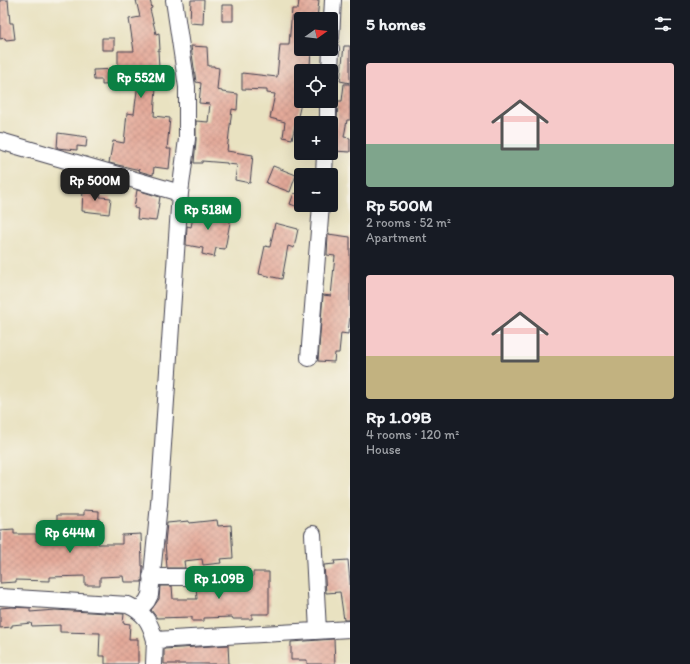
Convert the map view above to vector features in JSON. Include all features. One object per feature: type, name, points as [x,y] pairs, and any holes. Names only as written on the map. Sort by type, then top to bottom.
[{"type":"street","points":[[139,610],[147,602],[150,595],[159,504],[180,193],[188,138],[187,87],[174,0]]},
{"type":"street","points":[[332,0],[332,12]]},
{"type":"street","points":[[0,141],[180,193]]},
{"type":"street","points":[[309,358],[320,212]]},
{"type":"street","points":[[312,534],[318,631]]},
{"type":"street","points":[[151,577],[223,578]]},
{"type":"street","points":[[0,598],[128,605],[139,610],[152,629],[155,640],[154,664]]},
{"type":"street","points":[[155,640],[350,629]]},
{"type":"building","points":[[0,0],[8,0],[10,23],[13,23],[15,39],[0,39]]},
{"type":"building","points":[[136,0],[150,0],[152,8],[150,9],[156,34],[159,33],[160,50],[158,50],[160,87],[156,87],[154,116],[170,118],[167,149],[171,149],[169,169],[154,167],[153,175],[139,171],[140,170],[109,163],[113,141],[124,143],[127,113],[134,114],[138,83],[102,85],[102,80],[94,80],[93,70],[118,69],[118,51],[134,51],[129,19],[140,17]]},
{"type":"building","points":[[191,0],[204,0],[203,24],[190,23]]},
{"type":"building","points":[[299,0],[319,0],[318,12],[294,12],[294,56],[311,56],[310,64],[294,64],[294,108],[300,108],[298,116],[294,116],[294,130],[292,139],[283,137],[285,122],[270,118],[275,94],[267,93],[267,90],[242,89],[242,73],[277,77],[280,45],[289,45],[292,9],[298,9]]},
{"type":"building","points":[[222,5],[233,5],[233,21],[222,21]]},
{"type":"building","points":[[102,38],[114,38],[114,50],[102,50]]},
{"type":"building","points":[[191,46],[207,47],[208,66],[219,68],[217,90],[238,94],[237,110],[232,109],[227,151],[253,155],[250,183],[235,180],[237,165],[202,161],[202,163],[194,163],[196,121],[208,122],[210,104],[199,103],[201,83],[196,82]]},
{"type":"building","points":[[344,46],[350,46],[350,83],[340,81]]},
{"type":"building","points":[[344,84],[350,84],[350,120],[347,120],[344,137],[350,138],[350,152],[338,151],[338,101],[342,101]]},
{"type":"building","points":[[58,133],[87,137],[86,147],[77,146],[77,150],[57,148]]},
{"type":"building","points":[[273,166],[294,174],[294,181],[290,192],[266,183]]},
{"type":"building","points":[[83,188],[101,190],[100,197],[111,198],[109,214],[82,211]]},
{"type":"building","points":[[137,190],[160,197],[156,221],[137,219],[138,209],[134,208]]},
{"type":"building","points":[[294,193],[294,205],[290,204]]},
{"type":"building","points":[[195,207],[220,212],[219,215],[231,217],[225,249],[216,248],[214,257],[202,254],[203,248],[186,245],[187,226],[191,227]]},
{"type":"building","points":[[275,223],[298,229],[294,248],[288,246],[282,279],[259,274],[265,246],[270,247]]},
{"type":"building","points":[[328,234],[350,237],[350,316],[348,334],[341,333],[339,353],[335,353],[334,362],[318,361],[323,295],[331,296],[335,256],[327,255]]},
{"type":"building","points":[[84,510],[99,511],[98,544],[122,544],[122,535],[141,534],[143,566],[142,582],[124,582],[123,576],[100,577],[100,585],[85,585],[85,576],[50,577],[50,581],[16,580],[16,582],[0,583],[0,530],[14,529],[14,534],[36,534],[36,541],[54,541],[54,522],[57,522],[57,515],[84,515]]},
{"type":"building","points":[[217,520],[218,526],[231,525],[233,558],[220,559],[221,563],[203,565],[202,559],[184,561],[185,568],[167,568],[165,543],[167,523],[189,521],[189,523]]},
{"type":"building","points":[[348,560],[350,582],[350,620],[344,620],[340,592],[326,593],[324,565],[335,564],[334,561]]},
{"type":"building","points":[[253,572],[269,572],[269,614],[252,614],[252,619],[233,619],[232,617],[204,618],[204,621],[192,621],[192,617],[157,618],[151,610],[159,599],[160,586],[172,586],[173,599],[197,599],[196,586],[223,586],[231,582],[232,577],[253,577]]},
{"type":"building","points":[[0,608],[30,608],[30,612],[55,610],[124,614],[123,623],[130,624],[129,639],[138,639],[138,664],[105,664],[105,656],[99,656],[100,633],[60,632],[60,625],[32,626],[31,623],[0,628]]},
{"type":"building","points":[[334,639],[335,664],[307,664],[307,660],[291,660],[291,642]]},
{"type":"building","points":[[228,645],[229,664],[164,664],[164,649]]}]
